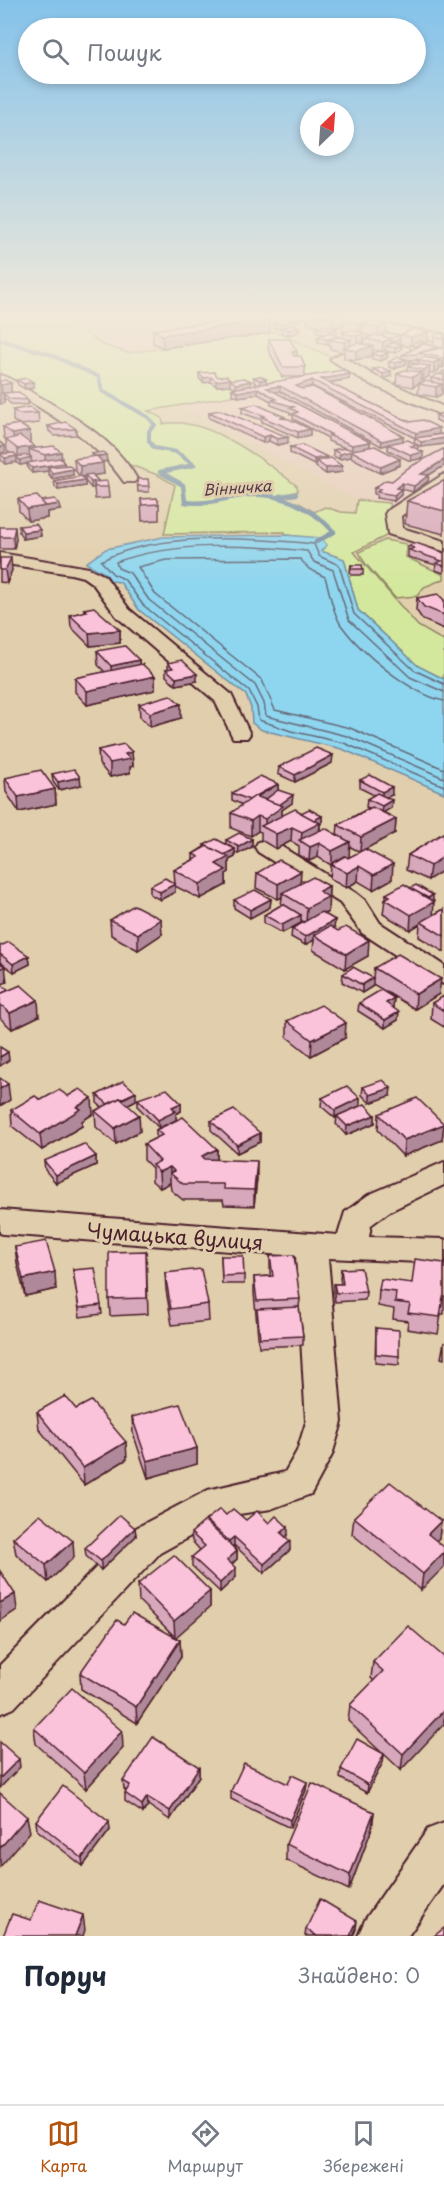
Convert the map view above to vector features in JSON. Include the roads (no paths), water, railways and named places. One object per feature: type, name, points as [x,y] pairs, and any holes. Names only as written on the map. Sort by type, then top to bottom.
[{"type":"street","points":[[44,406],[73,424],[119,461],[129,479]]},
{"type":"street","points":[[444,479],[393,514],[394,531],[444,546]]},
{"type":"street","points":[[0,558],[72,569],[89,573],[99,580],[123,613],[224,698],[240,734]]},
{"type":"street","points":[[266,847],[348,898],[357,906],[371,928],[444,976]]},
{"type":"street","points":[[351,1248],[356,1220],[379,1203],[444,1173]]},
{"type":"street","name":"Чумацька вулиця","points":[[1,1223],[310,1246],[444,1251]]},
{"type":"street","points":[[0,1694],[147,1541],[221,1501],[271,1493],[298,1483],[314,1455],[324,1422],[310,1246]]},
{"type":"street","points":[[381,1936],[444,1845]]},
{"type":"water","points":[[285,535],[321,538],[327,545],[321,551],[344,559],[358,610],[418,666],[444,679],[444,793],[342,749],[262,730],[252,723],[251,708],[246,695],[139,610],[120,582],[111,581],[106,574],[86,563],[106,549],[163,537]]},
{"type":"waterway","name":"Вінничка","points":[[129,406],[148,417],[155,425],[149,431],[149,441],[154,448],[176,452],[184,458]]},
{"type":"waterway","name":"Вінничка","points":[[182,456],[194,465],[160,472],[183,485],[185,502],[206,502],[254,495],[280,498],[304,508],[334,532],[316,542]]},
{"type":"waterway","points":[[280,496],[296,494]]}]
